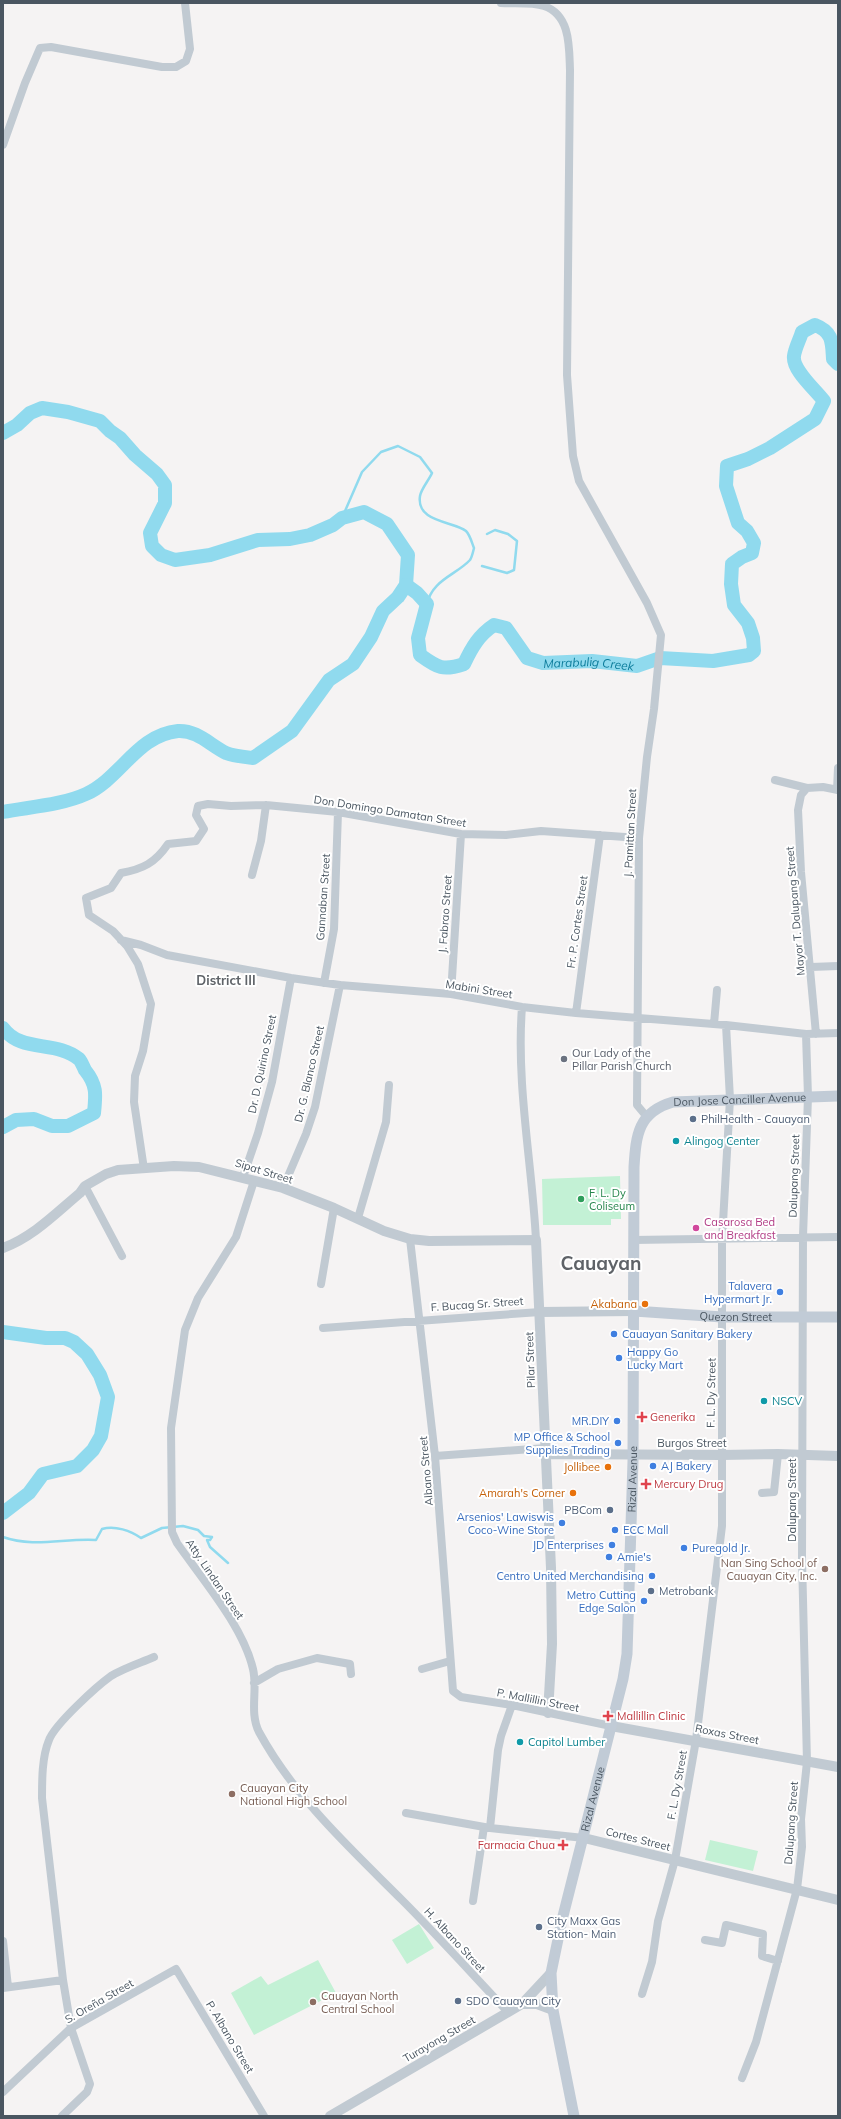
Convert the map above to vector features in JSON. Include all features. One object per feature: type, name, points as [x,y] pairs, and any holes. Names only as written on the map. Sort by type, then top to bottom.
[{"type":"main road","name":"Don Jose Canciller Avenue","points":[[646,1118],[653,1110],[673,1102],[838,1096]]},
{"type":"main road","name":"Rizal Avenue","points":[[574,2116],[553,2010],[551,1973],[562,1920],[584,1838],[627,1654],[632,1454],[634,1311],[633,1240],[636,1144],[639,1128],[646,1118]]},
{"type":"main road","name":"Quezon Street","points":[[634,1311],[722,1317],[838,1317]]},
{"type":"street","points":[[3,145],[25,83],[40,48],[51,47],[154,65],[176,67],[186,61],[190,49],[184,3]]},
{"type":"street","points":[[501,3],[544,4]]},
{"type":"street","name":"J. Pamittan Street","points":[[544,4],[554,11],[560,19],[566,29],[569,40],[567,374],[572,456],[579,481],[658,626],[661,635],[639,838],[637,1018]]},
{"type":"street","points":[[776,780],[807,788],[823,787],[837,790],[838,768]]},
{"type":"street","name":"Mayor T. Dalupang Street","points":[[807,788],[801,795],[798,810],[801,872],[816,1034]]},
{"type":"street","name":"Don Domingo Damatan Street","points":[[144,1169],[134,1102],[135,1076],[143,1051],[152,1004],[138,964],[113,931],[89,915],[86,898],[111,888],[121,873],[140,869],[160,855],[168,844],[196,840],[204,830],[196,815],[198,806],[208,804],[231,806],[266,805],[338,812],[461,834],[506,835],[541,831],[600,834],[639,838]]},
{"type":"street","points":[[252,875],[261,841],[266,805]]},
{"type":"street","name":"Gannaban Street","points":[[324,983],[334,929],[338,812]]},
{"type":"street","name":"J. Fabrao Street","points":[[451,994],[461,834]]},
{"type":"street","name":"Fr. P. Cortes Street","points":[[576,1013],[600,834]]},
{"type":"street","name":"Mabini Street","points":[[121,940],[141,945],[167,955],[324,983],[451,994],[522,1007],[576,1013],[726,1025],[806,1034],[838,1033]]},
{"type":"street","points":[[811,967],[838,966]]},
{"type":"street","name":"Dr. D. Quirino Street","points":[[243,1177],[271,1089],[291,978]]},
{"type":"street","name":"Dr. G. Blanco Street","points":[[283,1188],[306,1134],[315,1107],[340,985]]},
{"type":"street","points":[[714,1024],[717,990]]},
{"type":"street","name":"Pilar Street","points":[[522,1007],[520,1025],[523,1085],[533,1189],[546,1451],[552,1644],[548,1713]]},
{"type":"street","points":[[637,1018],[637,1105],[646,1118]]},
{"type":"street","name":"F. L. Dy Street","points":[[642,1994],[652,1962],[658,1921],[675,1860],[696,1740],[702,1679],[720,1552],[722,1526],[722,1240],[730,1099],[726,1025]]},
{"type":"street","name":"Dalupang Street","points":[[742,2078],[756,2042],[797,1889],[807,1762],[802,1559],[803,1236],[808,1097],[806,1034]]},
{"type":"street","points":[[358,1218],[386,1122],[389,1085]]},
{"type":"street","name":"Sipat Street","points":[[3,1248],[22,1240],[39,1228],[80,1193],[85,1186],[106,1174],[130,1168],[144,1169],[174,1166],[199,1167],[283,1188],[358,1218],[384,1231],[410,1239],[428,1241],[536,1240]]},
{"type":"street","name":"Atty. Lindan Street","points":[[254,1181],[236,1237],[198,1298],[185,1330],[171,1428],[172,1532],[177,1543],[241,1635],[253,1669],[255,1722],[271,1750],[311,1807],[385,1886]]},
{"type":"street","points":[[85,1186],[122,1256]]},
{"type":"street","points":[[321,1284],[334,1208]]},
{"type":"street","points":[[633,1240],[722,1240],[803,1236],[838,1237]]},
{"type":"street","name":"Albano Street","points":[[410,1239],[418,1321],[429,1388],[436,1456],[451,1686],[456,1694],[461,1697]]},
{"type":"street","name":"F. Bucag Sr. Street","points":[[323,1328],[540,1312],[634,1311]]},
{"type":"street","points":[[436,1456],[546,1451]]},
{"type":"street","name":"Burgos Street","points":[[546,1451],[632,1454],[803,1454],[838,1456]]},
{"type":"street","points":[[762,1493],[774,1492],[778,1454]]},
{"type":"street","points":[[62,2116],[90,2088],[89,2079],[71,2028],[62,1980],[42,1798],[42,1775],[46,1749],[49,1739],[60,1723],[97,1688],[112,1676],[154,1657]]},
{"type":"street","points":[[254,1683],[278,1669],[317,1658],[350,1664],[351,1674]]},
{"type":"street","points":[[422,1669],[450,1661]]},
{"type":"street","name":"P. Mallillin Street","points":[[461,1697],[512,1705],[611,1726]]},
{"type":"street","points":[[473,1901],[487,1828],[501,1736],[512,1705]]},
{"type":"street","name":"Roxas Street","points":[[611,1726],[696,1740],[838,1767]]},
{"type":"street","name":"Cortes Street","points":[[406,1813],[487,1828],[584,1838],[838,1900]]},
{"type":"street","name":"H. Albano Street","points":[[385,1886],[421,1920],[508,2012]]},
{"type":"street","points":[[705,1940],[722,1943],[726,1924],[764,1934],[762,1956],[778,1961]]},
{"type":"street","points":[[3,1941],[5,1987],[62,1980]]},
{"type":"street","name":"S. Oreña Street","points":[[3,2092],[71,2028],[176,1969]]},
{"type":"street","name":"P. Albano Street","points":[[176,1969],[264,2116]]},
{"type":"street","name":"Turayong Street","points":[[330,2116],[522,2004],[551,1973]]},
{"type":"street","points":[[522,2004],[537,2004],[553,2010]]},
{"type":"green space","name":"F. L. Dy Coliseum","points":[[620,1176],[621,1219],[611,1219],[611,1225],[543,1225],[542,1179]]},
{"type":"green space","points":[[710,1840],[758,1851],[753,1871],[705,1860]]},
{"type":"green space","points":[[419,1924],[434,1948],[407,1964],[392,1940]]},
{"type":"green space","points":[[318,1960],[336,1993],[254,2035],[231,1993],[261,1976],[268,1985]]},
{"type":"waterway","name":"Marabulig Creek","points":[[406,585],[417,593],[427,604],[418,638],[420,655],[441,667],[446,668],[464,664],[476,642],[494,625],[506,628],[527,658],[543,663],[592,661],[637,666],[660,658],[713,661],[749,655],[754,651],[753,638],[748,623],[734,605],[731,584],[732,564],[742,557],[752,553],[754,543],[747,531],[738,523],[726,486],[727,466],[748,459],[770,448],[815,419],[824,401],[800,373],[794,361],[794,356],[802,332],[815,325],[825,331],[832,343],[833,359],[838,364]]},
{"type":"waterway","points":[[3,433],[17,425],[30,413],[42,408],[68,412],[100,421],[157,474],[165,485],[165,503],[150,533],[152,546],[161,555],[175,560],[210,555],[258,540],[290,539],[310,535],[333,525],[342,518],[364,512],[387,524],[408,555],[406,585],[398,597],[383,611],[371,637],[353,664],[329,680],[292,731],[253,758],[226,753],[197,735],[185,731],[164,734],[151,740],[140,748],[109,778],[86,794],[67,801],[3,812]]},
{"type":"waterway","name":"Marabulig Creek","points":[[342,518],[362,472],[381,452],[398,446],[420,457],[432,473],[422,490],[420,505],[424,511],[437,520],[466,531],[474,548],[470,560],[439,583],[434,589],[427,604]]},
{"type":"waterway","name":"Marabulig Creek","points":[[482,566],[507,573],[514,570],[517,541],[508,534],[495,530],[487,534]]},
{"type":"waterway","points":[[3,1028],[10,1036],[19,1041],[60,1050],[70,1053],[79,1059],[92,1080],[95,1090],[94,1113],[68,1126],[52,1126],[34,1119],[16,1120],[3,1127]]},
{"type":"waterway","points":[[3,1332],[46,1338],[65,1338],[74,1342],[87,1354],[100,1375],[108,1397],[101,1436],[93,1450],[77,1466],[43,1474],[29,1493],[3,1513]]},
{"type":"waterway","points":[[3,1537],[26,1542],[96,1540],[102,1529],[117,1528],[133,1533],[141,1538],[162,1528],[183,1526],[198,1530],[204,1536],[212,1537],[210,1540],[207,1540],[210,1547],[228,1563]]},
{"type":"place","name":"Our Lady of the Pillar Parish Church","points":[[564,1059]]},
{"type":"place","name":"PhilHealth - Cauayan","points":[[693,1119]]},
{"type":"place","name":"Alingog Center","points":[[676,1141]]},
{"type":"place","name":"F. L. Dy Coliseum","points":[[581,1199]]},
{"type":"place","name":"Casarosa Bed and Breakfast","points":[[696,1228]]},
{"type":"place","name":"Talavera Hypermart Jr.","points":[[780,1292]]},
{"type":"place","name":"Akabana","points":[[645,1304]]},
{"type":"place","name":"Cauayan Sanitary Bakery","points":[[614,1334]]},
{"type":"place","name":"Happy Go Lucky Mart","points":[[619,1358]]},
{"type":"place","name":"NSCV","points":[[764,1401]]},
{"type":"place","name":"Generika","points":[[642,1417]]},
{"type":"place","name":"MR.DIY","points":[[617,1421]]},
{"type":"place","name":"MP Office & School Supplies Trading","points":[[618,1443]]},
{"type":"place","name":"AJ Bakery","points":[[653,1466]]},
{"type":"place","name":"Jollibee","points":[[608,1467]]},
{"type":"place","name":"Mercury Drug","points":[[646,1484]]},
{"type":"place","name":"Amarah's Corner","points":[[573,1493]]},
{"type":"place","name":"PBCom","points":[[610,1510]]},
{"type":"place","name":"Arsenios' Lawiswis Coco-Wine Store","points":[[562,1523]]},
{"type":"place","name":"ECC Mall","points":[[615,1530]]},
{"type":"place","name":"JD Enterprises","points":[[612,1545]]},
{"type":"place","name":"Puregold Jr.","points":[[684,1548]]},
{"type":"place","name":"Amie's","points":[[609,1557]]},
{"type":"place","name":"Nan Sing School of Cauayan City, Inc.","points":[[825,1569]]},
{"type":"place","name":"Centro United Merchandising","points":[[652,1576]]},
{"type":"place","name":"Metrobank","points":[[651,1591]]},
{"type":"place","name":"Metro Cutting Edge Salon","points":[[644,1601]]},
{"type":"place","name":"Mallillin Clinic","points":[[608,1716]]},
{"type":"place","name":"Capitol Lumber","points":[[520,1742]]},
{"type":"place","name":"Cauayan City National High School","points":[[232,1794]]},
{"type":"place","name":"Farmacia Chua","points":[[563,1845]]},
{"type":"place","name":"City Maxx Gas Station- Main","points":[[539,1927]]},
{"type":"place","name":"SDO Cauayan City","points":[[458,2001]]},
{"type":"place","name":"Cauayan North Central School","points":[[313,2002]]},
{"type":"district","name":"District III","points":[[226,980]]},
{"type":"district","name":"Cauayan","points":[[601,1263]]}]
